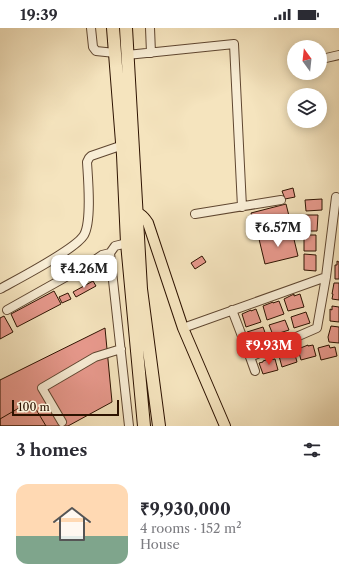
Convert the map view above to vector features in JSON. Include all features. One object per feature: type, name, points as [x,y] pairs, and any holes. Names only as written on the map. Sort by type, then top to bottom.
[{"type":"highway","points":[[112,28],[123,145],[159,426]]},
{"type":"highway","points":[[126,28],[131,212],[127,243],[144,426]]},
{"type":"main road","points":[[131,212],[144,217],[148,223],[183,328],[225,426]]},
{"type":"street","points":[[91,28],[93,47],[96,51],[115,53]]},
{"type":"street","points":[[150,28],[151,52]]},
{"type":"street","points":[[127,55],[234,44],[242,207]]},
{"type":"street","points":[[327,58],[339,56]]},
{"type":"street","points":[[0,289],[75,245],[84,234],[88,220],[89,158],[123,145]]},
{"type":"street","points":[[250,357],[316,328],[326,277],[336,197]]},
{"type":"street","points":[[195,214],[281,200]]},
{"type":"street","points":[[7,310],[89,264],[102,255],[110,253],[115,246],[127,243]]},
{"type":"street","points":[[110,253],[129,426]]},
{"type":"street","points":[[183,328],[326,277]]},
{"type":"street","points":[[232,310],[255,370]]},
{"type":"street","points":[[62,422],[42,388],[95,357],[121,349]]},
{"type":"building","points":[[293,188],[295,197],[285,199],[282,191]]},
{"type":"building","points":[[322,199],[322,210],[306,211],[305,200]]},
{"type":"building","points":[[286,204],[291,224],[256,233],[251,213]]},
{"type":"building","points":[[305,215],[318,215],[317,231],[305,231]]},
{"type":"building","points":[[292,231],[298,256],[265,264],[259,239]]},
{"type":"building","points":[[304,235],[316,235],[316,251],[304,251]]},
{"type":"building","points":[[304,254],[316,255],[316,271],[304,270]]},
{"type":"building","points":[[202,256],[206,262],[195,269],[191,263]]},
{"type":"building","points":[[337,261],[339,262],[339,279],[335,279],[335,265],[337,265]]},
{"type":"building","points":[[93,281],[96,286],[76,297],[73,292]]},
{"type":"building","points":[[334,283],[339,283],[339,300],[332,299]]},
{"type":"building","points":[[54,291],[61,304],[17,327],[11,314]]},
{"type":"building","points":[[68,293],[71,299],[62,303],[59,297]]},
{"type":"building","points":[[294,294],[294,296],[300,294],[304,307],[288,311],[284,299]]},
{"type":"building","points":[[279,301],[284,314],[267,320],[263,306]]},
{"type":"building","points":[[332,306],[339,307],[339,322],[330,321],[330,309],[332,310]]},
{"type":"building","points":[[256,309],[261,322],[246,327],[242,314]]},
{"type":"building","points":[[306,312],[310,323],[294,328],[291,317]]},
{"type":"building","points":[[4,316],[13,332],[0,339],[0,318]]},
{"type":"building","points":[[285,320],[289,330],[273,335],[269,325]]},
{"type":"building","points":[[331,326],[339,327],[339,343],[329,342],[328,337]]},
{"type":"building","points":[[263,327],[267,338],[251,343],[247,332]]},
{"type":"building","points":[[105,328],[112,402],[68,426],[0,426],[0,380]]},
{"type":"building","points":[[308,345],[313,345],[316,356],[301,360],[298,349]]},
{"type":"building","points":[[329,345],[330,348],[335,347],[337,356],[321,360],[318,348]]},
{"type":"building","points":[[287,351],[288,353],[294,351],[297,362],[282,367],[279,356]]},
{"type":"building","points":[[269,359],[275,359],[278,370],[263,374],[259,363]]},
{"type":"building","points":[[31,401],[46,426],[0,426],[0,419]]}]
